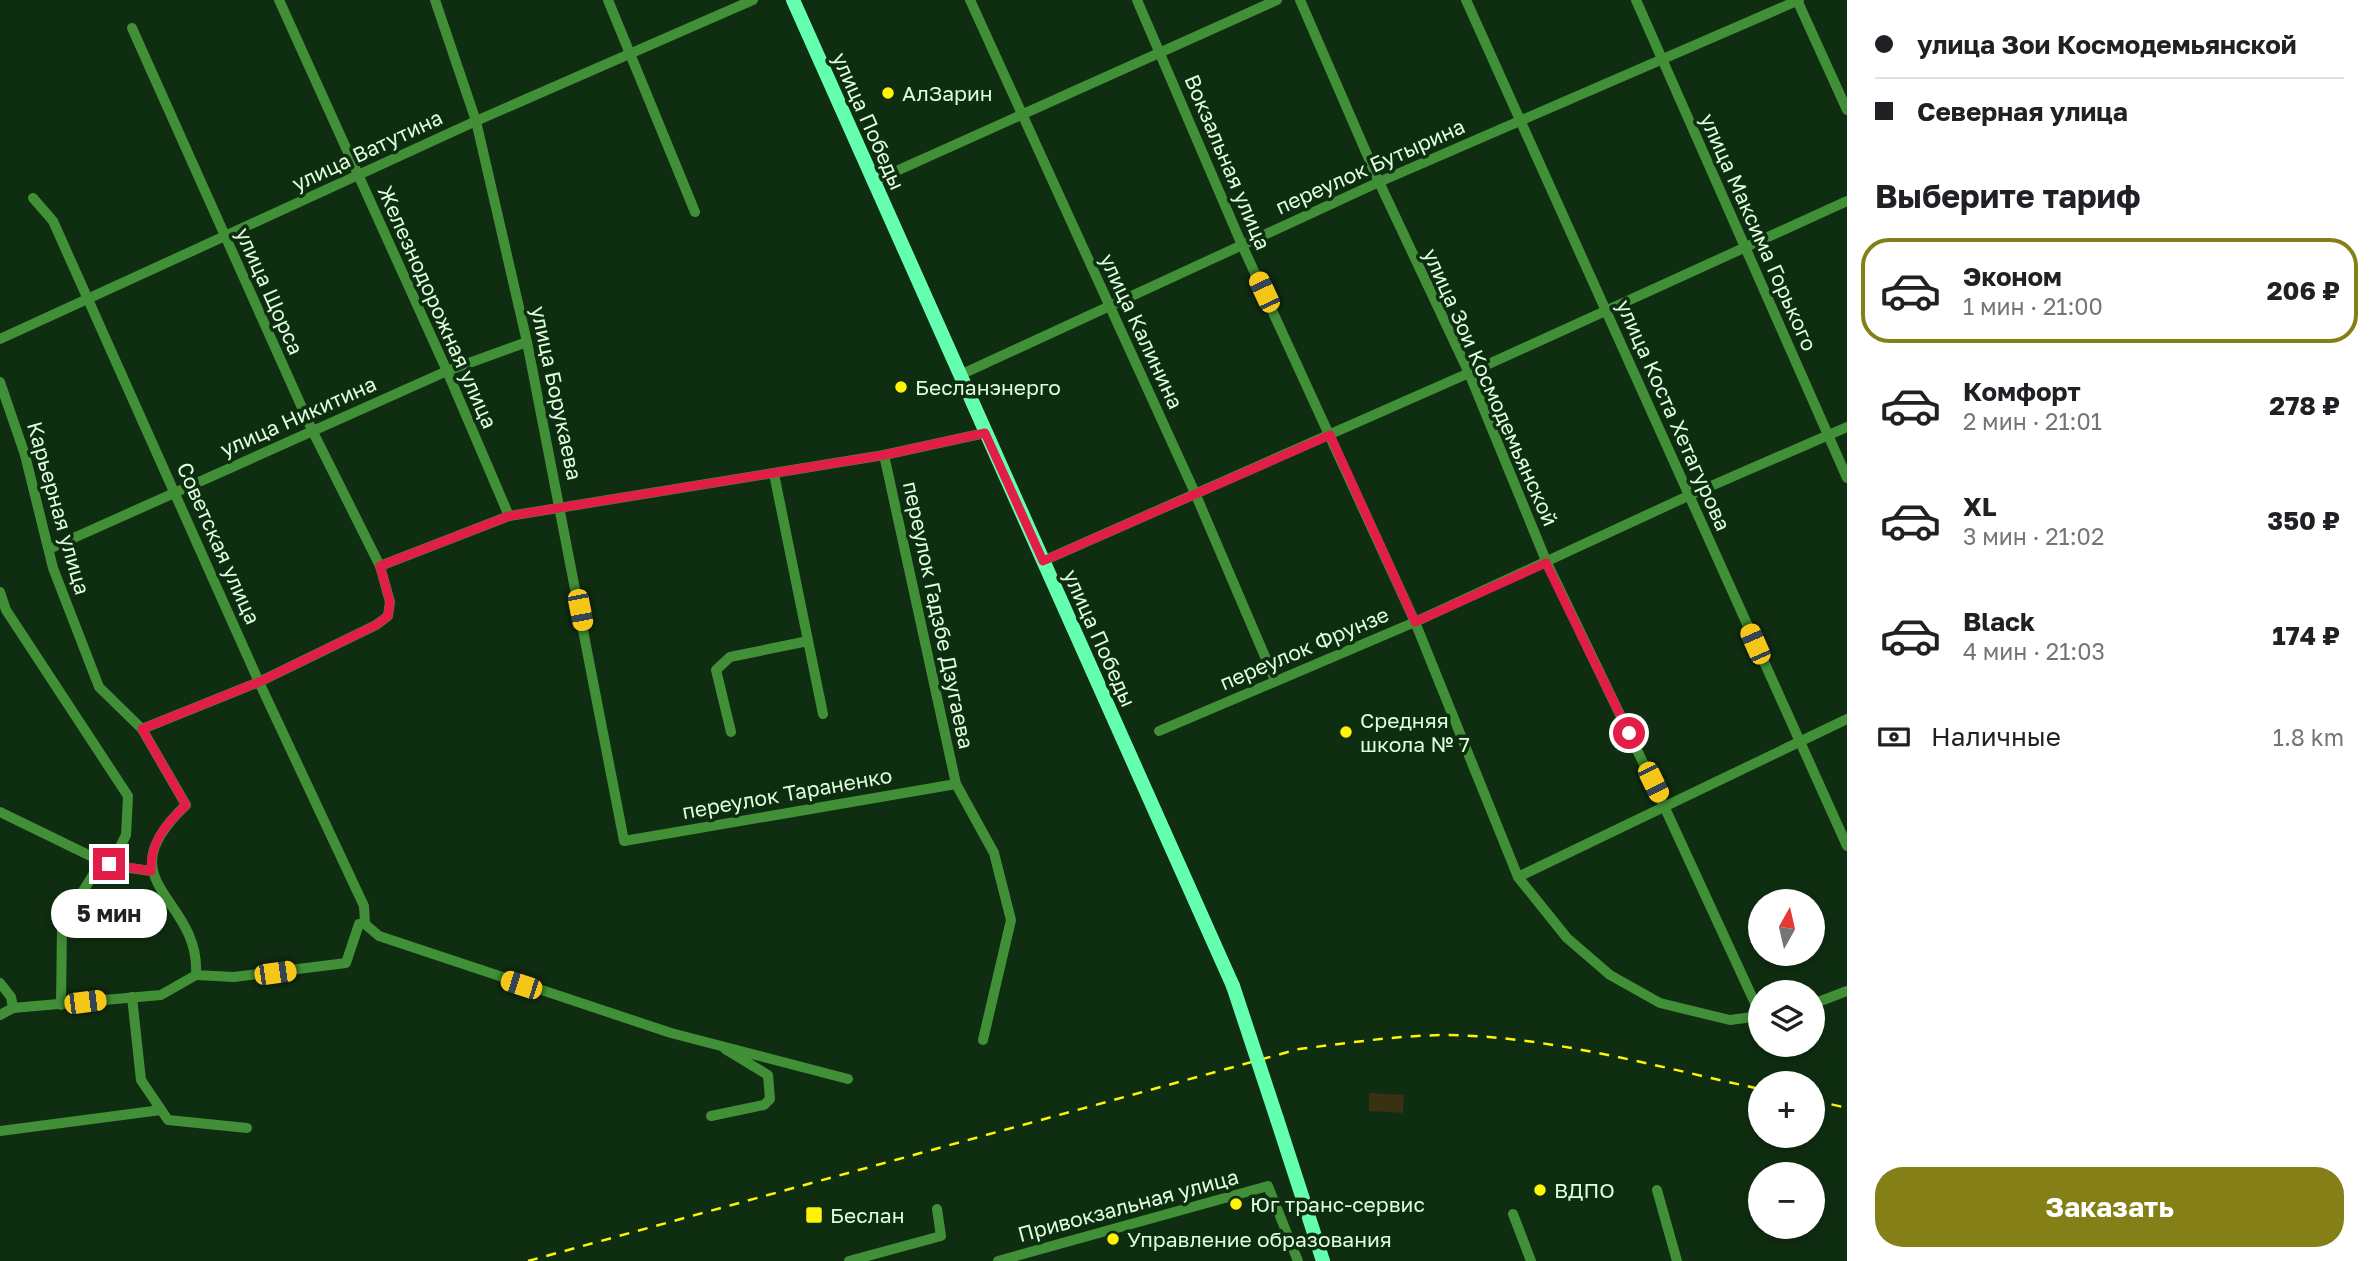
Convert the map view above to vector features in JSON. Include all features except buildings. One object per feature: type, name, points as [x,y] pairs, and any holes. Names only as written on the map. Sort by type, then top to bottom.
[{"type":"main road","name":"улица Победы","points":[[793,0],[1233,986],[1323,1261]]},
{"type":"street","name":"Железнодорожная улица","points":[[279,0],[447,371],[509,516]]},
{"type":"street","name":"улица Борукаева","points":[[435,0],[476,121],[527,342],[624,841]]},
{"type":"street","points":[[608,0],[695,212]]},
{"type":"street","name":"улица Ватутина","points":[[0,339],[476,121],[752,0]]},
{"type":"street","name":"улица Калинина","points":[[970,0],[1021,117],[1195,493],[1275,680]]},
{"type":"street","name":"Вокзальная улица","points":[[1137,0],[1242,245],[1415,622],[1518,877],[1567,938],[1610,975],[1660,1003],[1730,1020],[1748,1017]]},
{"type":"street","points":[[872,182],[1278,0]]},
{"type":"street","name":"улица Зои Космодемьянской","points":[[1300,0],[1379,182],[1469,373],[1546,563],[1664,806],[1748,989]]},
{"type":"street","name":"улица Коста Хетагурова","points":[[1466,0],[1847,846]]},
{"type":"street","name":"улица Максима Горького","points":[[1636,0],[1847,478]]},
{"type":"street","points":[[1798,1],[1847,110]]},
{"type":"street","name":"переулок Бутырина","points":[[960,375],[1379,182],[1798,1]]},
{"type":"street","name":"улица Щорса","points":[[132,28],[312,430],[380,566],[390,602],[388,616],[376,625],[259,682]]},
{"type":"street","name":"Советская улица","points":[[33,198],[53,221],[259,682],[364,906],[365,924]]},
{"type":"street","points":[[1043,561],[1608,311],[1847,201]]},
{"type":"street","name":"улица Никитина","points":[[48,549],[447,371],[527,342]]},
{"type":"street","name":"Карьерная улица","points":[[0,382],[25,455],[48,549],[99,687],[142,729],[186,805],[163,826],[151,857],[151,871]]},
{"type":"street","name":"переулок Фрунзе","points":[[1159,731],[1415,622],[1688,496],[1847,427]]},
{"type":"street","points":[[380,566],[509,516],[884,455],[985,433]]},
{"type":"street","name":"переулок Гадзбе Дзугаева","points":[[884,455],[956,784],[994,853],[1011,920],[984,1040]]},
{"type":"street","points":[[774,474],[823,714]]},
{"type":"street","points":[[0,592],[6,610],[128,796],[126,835],[109,864],[93,875],[62,925],[61,1005]]},
{"type":"street","points":[[731,732],[716,670],[730,657],[808,641]]},
{"type":"street","points":[[142,729],[259,682]]},
{"type":"street","points":[[1518,877],[1800,744],[1847,719]]},
{"type":"street","name":"переулок Тараненко","points":[[624,841],[956,784]]},
{"type":"street","points":[[0,812],[109,864],[151,871],[190,935],[196,975]]},
{"type":"street","points":[[0,1014],[13,1008],[161,995],[196,975],[234,978],[346,963],[359,924],[365,924],[379,936],[474,970],[658,1029],[848,1079]]},
{"type":"street","points":[[0,984],[11,997],[13,1008]]},
{"type":"street","points":[[1825,999],[1847,990]]},
{"type":"street","points":[[132,997],[141,1080],[168,1120],[247,1128]]},
{"type":"street","points":[[711,1116],[764,1105],[770,1099],[768,1075],[718,1044]]},
{"type":"street","points":[[0,1131],[161,1110]]},
{"type":"street","name":"Привокзальная улица","points":[[998,1261],[1268,1186],[1298,1261]]},
{"type":"street","points":[[1657,1190],[1677,1261]]},
{"type":"street","points":[[849,1261],[941,1236],[937,1209]]},
{"type":"street","points":[[1513,1214],[1531,1261]]},
{"type":"shaded area","points":[[1369,1093],[1404,1095],[1403,1113],[1369,1111]]},
{"type":"railway","points":[[528,1261],[1299,1049],[1412,1036],[1488,1037],[1606,1054],[1748,1086]]},
{"type":"railway","points":[[1825,1103],[1847,1108]]},
{"type":"place","name":"АлЗарин","points":[[888,93]]},
{"type":"place","name":"Бесланэнерго","points":[[901,387]]},
{"type":"place","name":"Средняя школа № 7","points":[[1346,732]]},
{"type":"place","name":"ВДПО","points":[[1540,1190]]},
{"type":"place","name":"Юг транс-сервис","points":[[1236,1204]]},
{"type":"place","name":"Беслан","points":[[814,1215]]},
{"type":"place","name":"Управление образования","points":[[1113,1239]]},
{"type":"route","points":[[109,864],[151,871],[151,857],[163,826],[186,805],[152,751],[142,729],[259,682],[376,625],[388,616],[390,602],[380,566],[509,516],[884,455],[985,433],[1043,561],[1330,435],[1415,622],[1546,563],[1629,733]]}]
